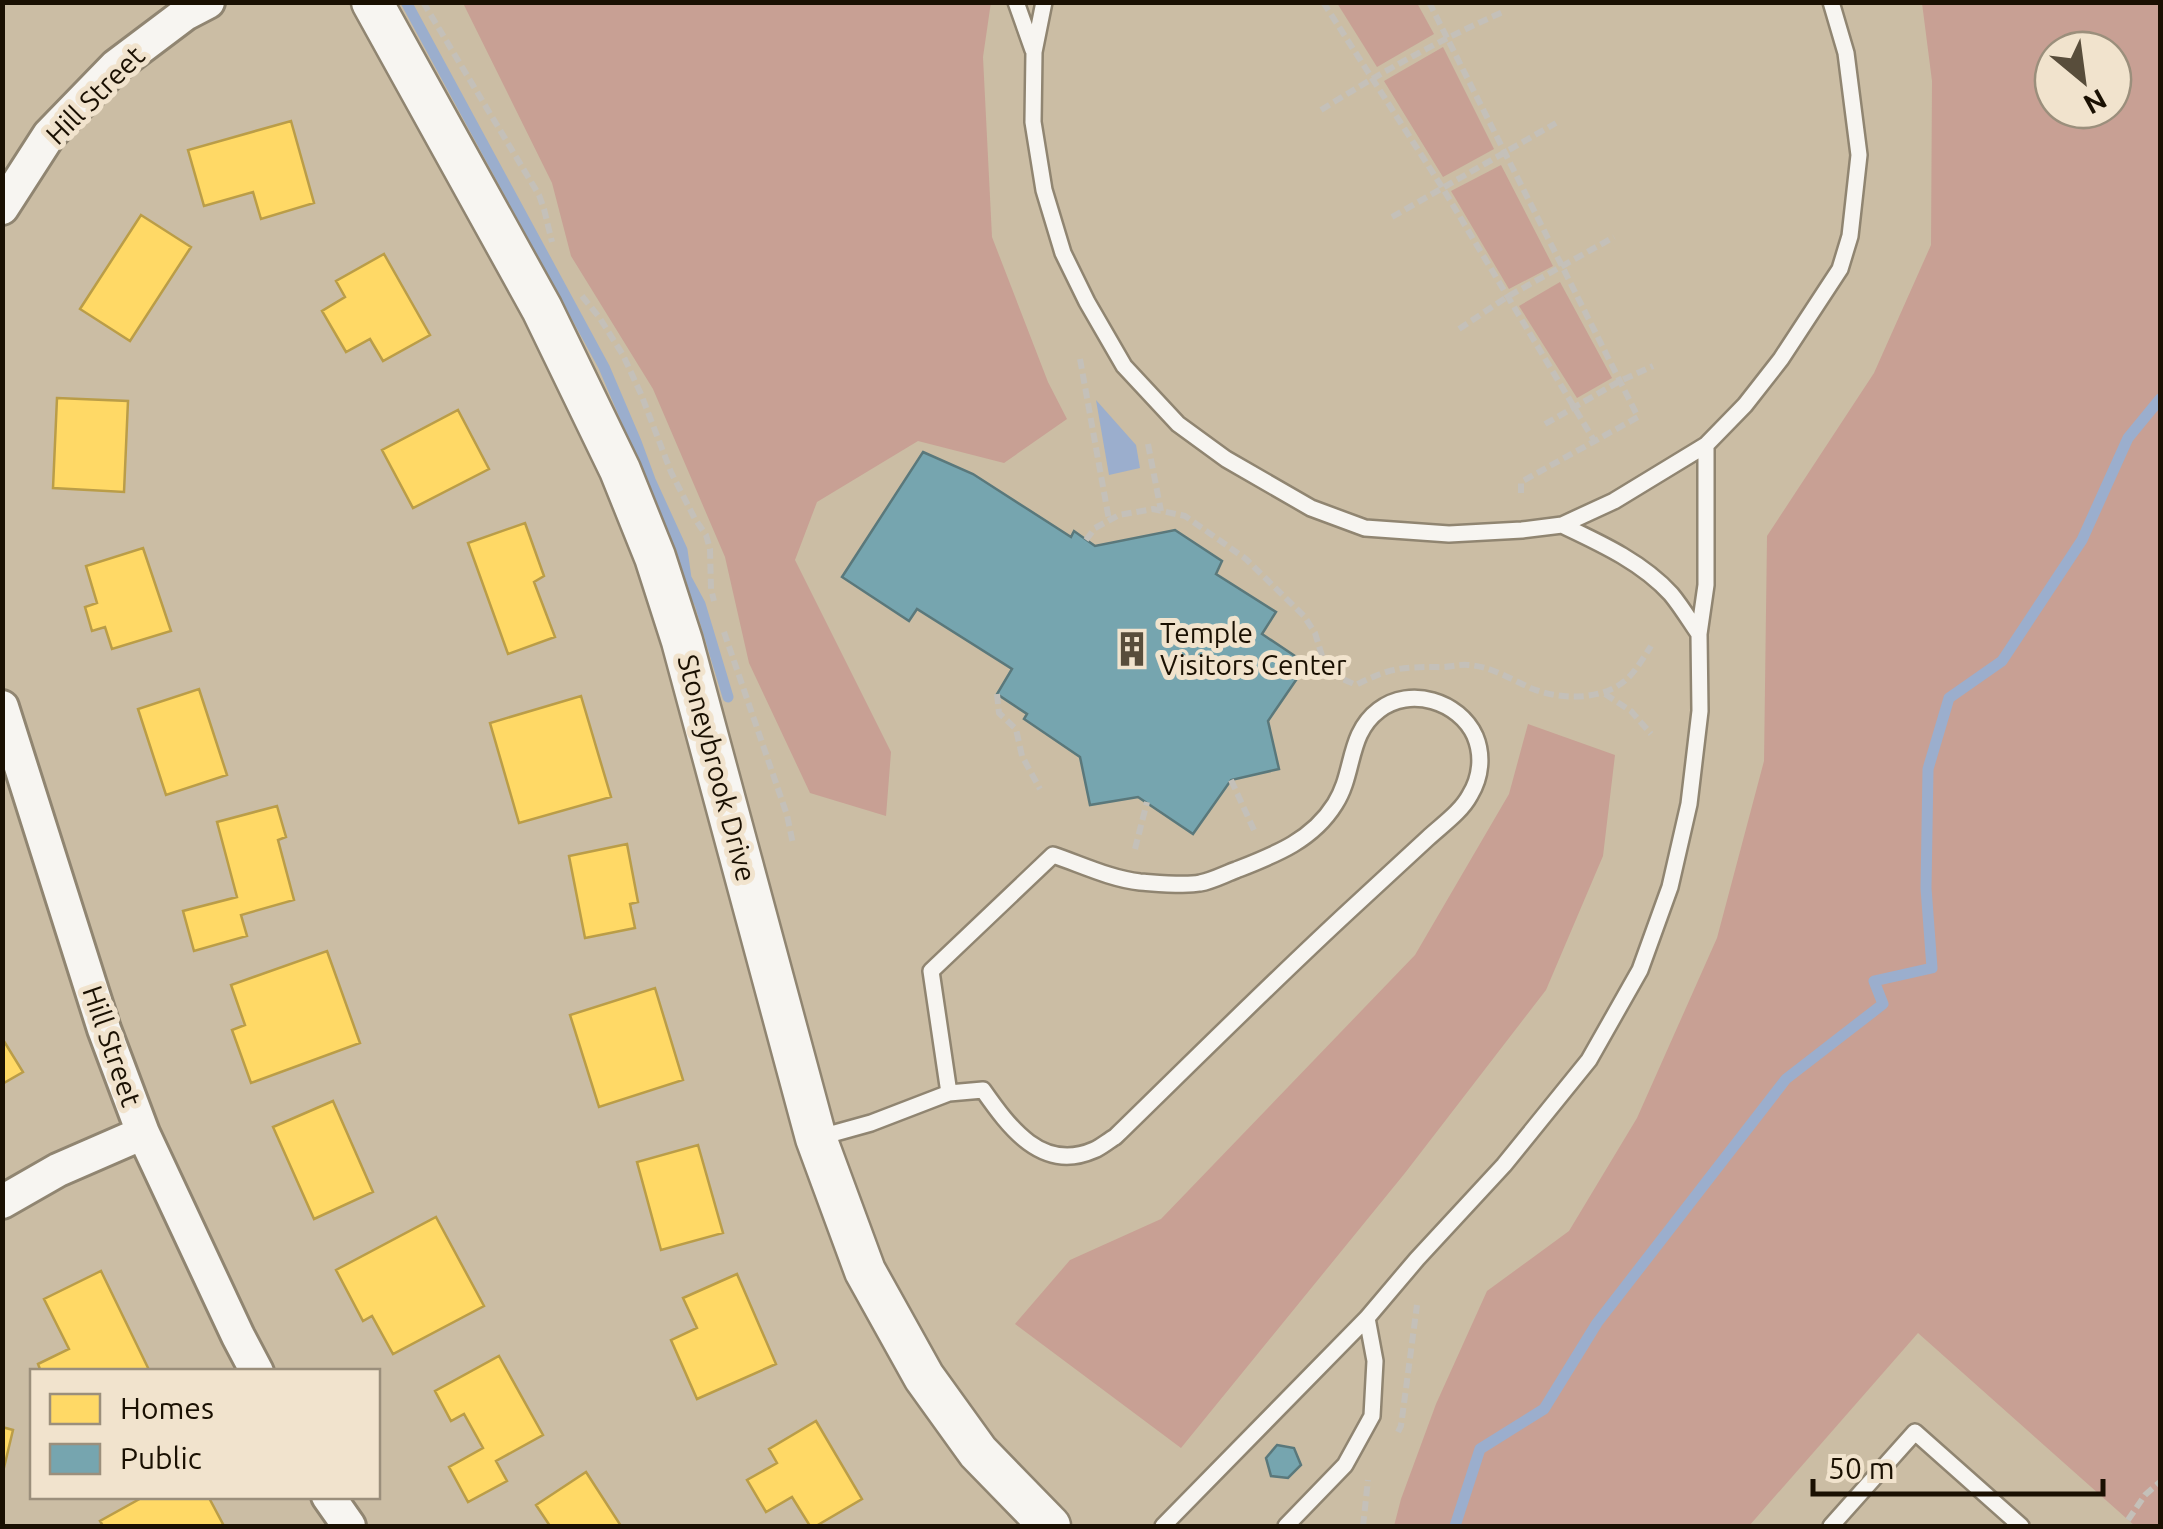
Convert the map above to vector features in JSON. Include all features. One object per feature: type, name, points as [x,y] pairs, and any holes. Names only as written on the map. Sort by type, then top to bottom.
[{"type":"street","name":"Hill Street","points":[[2,208],[49,135],[116,66],[184,14],[208,2]]},
{"type":"street","name":"Stoneybrook Drive","points":[[372,2],[542,309],[620,470],[654,557],[682,640],[816,1138],[865,1270],[924,1377],[978,1452],[1050,1526]]},
{"type":"street","name":"Hill Street","points":[[2,707],[104,1029],[142,1134],[255,1369]]},
{"type":"street","points":[[2,1202],[58,1170],[142,1134]]},
{"type":"street","points":[[330,1499],[348,1526]]},
{"type":"lane","points":[[1016,2],[1034,52]]},
{"type":"lane","points":[[1044,2],[1034,52],[1033,122],[1044,190],[1064,253],[1124,366],[1178,424],[1226,460],[1311,508],[1365,528],[1449,534],[1562,525],[1614,501],[1706,444],[1781,360],[1840,269],[1850,236],[1859,155],[1846,53],[1831,2]]},
{"type":"lane","points":[[1163,1526],[1367,1318],[1504,1165],[1589,1060],[1640,970],[1670,887],[1689,804],[1700,711],[1699,634],[1706,586],[1706,444]]},
{"type":"lane","points":[[1562,525],[1604,544],[1638,566],[1671,594],[1699,634]]},
{"type":"lane","points":[[816,1138],[872,1123],[949,1093],[983,1090],[1019,1137],[1042,1152],[1068,1156],[1092,1151],[1115,1137],[1461,807],[1476,784],[1480,762],[1475,737],[1466,722],[1433,700],[1407,698],[1379,710],[1358,734],[1344,787],[1318,824],[1297,843],[1200,884],[1136,882],[1053,855],[931,971],[949,1093]]},
{"type":"lane","points":[[1286,1526],[1345,1465],[1372,1416],[1375,1361],[1367,1318]]},
{"type":"lane","points":[[1831,1526],[1915,1432],[2022,1526]]},
{"type":"path","points":[[1324,2],[1442,187],[1595,442]]},
{"type":"path","points":[[1429,2],[1638,417],[1521,482],[1521,494]]},
{"type":"path","points":[[1321,110],[1447,36],[1503,12]]},
{"type":"path","points":[[1392,217],[1556,123]]},
{"type":"path","points":[[1458,329],[1614,237]]},
{"type":"path","points":[[1080,359],[1109,520]]},
{"type":"path","points":[[1545,424],[1620,380],[1654,366]]},
{"type":"path","points":[[1148,444],[1161,511]]},
{"type":"path","points":[[1086,540],[1095,528],[1119,515],[1153,509],[1185,516],[1246,559],[1304,616],[1315,633],[1327,672]]},
{"type":"path","points":[[1467,664],[1537,690],[1580,696],[1604,693],[1628,678],[1650,646]]},
{"type":"path","points":[[1604,693],[1631,711],[1651,734]]},
{"type":"path","points":[[997,694],[999,713],[1016,728],[1022,756],[1040,790]]},
{"type":"path","points":[[1231,780],[1254,830]]},
{"type":"path","points":[[1136,849],[1147,802]]},
{"type":"path","points":[[2128,1520],[2145,1495],[2160,1482]]},
{"type":"shaded area","points":[[991,2],[983,57],[992,237],[1048,382],[1067,419],[1004,463],[918,441],[817,502],[795,560],[891,752],[886,816],[810,793],[749,663],[725,557],[653,389],[571,256],[552,183],[463,3]]},
{"type":"shaded area","points":[[1337,3],[1417,3],[1434,34],[1377,67]]},
{"type":"shaded area","points":[[1922,3],[2160,3],[2160,1526],[2135,1526],[1918,1333],[1749,1526],[1394,1526],[1436,1404],[1487,1291],[1569,1231],[1637,1118],[1717,938],[1764,761],[1767,536],[1874,373],[1931,245],[1932,81]]},
{"type":"shaded area","points":[[1443,47],[1494,149],[1443,177],[1384,81]]},
{"type":"shaded area","points":[[1501,165],[1553,266],[1509,289],[1451,191]]},
{"type":"shaded area","points":[[1560,282],[1612,378],[1577,398],[1519,306]]},
{"type":"shaded area","points":[[1528,724],[1615,755],[1603,856],[1546,990],[1405,1173],[1181,1448],[1015,1324],[1070,1260],[1161,1219],[1415,955],[1509,794]]},
{"type":"water","points":[[1096,400],[1136,445],[1140,468],[1109,475]]},
{"type":"building: Homes","points":[[291,121],[314,203],[261,219],[253,192],[204,206],[188,150]]},
{"type":"building: Homes","points":[[141,215],[191,247],[130,341],[80,309]]},
{"type":"building: Homes","points":[[384,254],[430,335],[383,361],[370,339],[346,352],[322,311],[345,297],[336,281]]},
{"type":"building: Homes","points":[[57,398],[128,401],[124,492],[53,488]]},
{"type":"building: Homes","points":[[458,410],[489,469],[413,508],[382,450]]},
{"type":"building: Homes","points":[[525,523],[544,576],[534,582],[555,637],[508,654],[468,543]]},
{"type":"building: Homes","points":[[143,548],[171,631],[112,649],[105,627],[92,631],[85,607],[97,603],[86,566]]},
{"type":"building: Homes","points":[[199,689],[227,775],[166,795],[138,709]]},
{"type":"building: Homes","points":[[581,696],[611,797],[519,823],[490,723]]},
{"type":"building: Homes","points":[[277,806],[286,837],[278,840],[294,900],[241,915],[247,936],[194,951],[183,911],[237,897],[217,822]]},
{"type":"building: Homes","points":[[627,844],[638,902],[630,904],[635,928],[585,938],[569,856]]},
{"type":"building: Homes","points":[[327,951],[360,1043],[251,1083],[232,1030],[245,1025],[231,985]]},
{"type":"building: Homes","points":[[655,988],[683,1080],[599,1107],[570,1015]]},
{"type":"building: Homes","points":[[2,1038],[23,1072],[2,1084]]},
{"type":"building: Homes","points":[[333,1101],[373,1192],[314,1219],[273,1127]]},
{"type":"building: Homes","points":[[698,1145],[723,1233],[661,1250],[637,1162]]},
{"type":"building: Homes","points":[[436,1217],[484,1306],[393,1354],[372,1316],[363,1321],[336,1270]]},
{"type":"building: Homes","points":[[101,1271],[149,1369],[40,1369],[38,1364],[69,1349],[44,1299]]},
{"type":"building: Homes","points":[[737,1274],[776,1364],[697,1399],[671,1340],[697,1328],[683,1298]]},
{"type":"building: Homes","points":[[499,1356],[543,1435],[496,1461],[507,1481],[468,1502],[449,1467],[483,1448],[464,1414],[451,1421],[435,1391]]},
{"type":"building: Homes","points":[[816,1421],[862,1499],[810,1526],[792,1497],[766,1512],[747,1480],[777,1463],[769,1449]]},
{"type":"building: Homes","points":[[2,1427],[13,1430],[2,1476]]},
{"type":"building: Homes","points":[[586,1472],[621,1526],[550,1526],[536,1505]]},
{"type":"building: Homes","points":[[140,1499],[210,1499],[224,1526],[103,1526],[100,1521]]},
{"type":"building: Public","name":"Temple Visitors Center","points":[[923,452],[973,474],[1071,537],[1074,531],[1095,546],[1175,530],[1222,561],[1216,574],[1276,612],[1262,634],[1307,664],[1268,721],[1279,769],[1231,780],[1193,834],[1138,797],[1090,805],[1080,757],[1024,719],[1027,714],[997,694],[1012,669],[917,609],[909,621],[842,577]]},
{"type":"building: Public","points":[[1277,1445],[1294,1448],[1301,1465],[1288,1478],[1271,1476],[1266,1458]]},
{"type":"waterway","points":[[406,2],[604,367],[682,550],[686,578],[700,604],[728,697]]},
{"type":"waterway","points":[[1455,1526],[1480,1449],[1544,1409],[1597,1323],[1786,1079],[1883,1004],[1874,981],[1932,968],[1926,888],[1928,769],[1949,698],[2002,661],[2082,540],[2128,438],[2160,399]]},
{"type":"place","name":"Temple Visitors Center","points":[[1132,649]]}]
